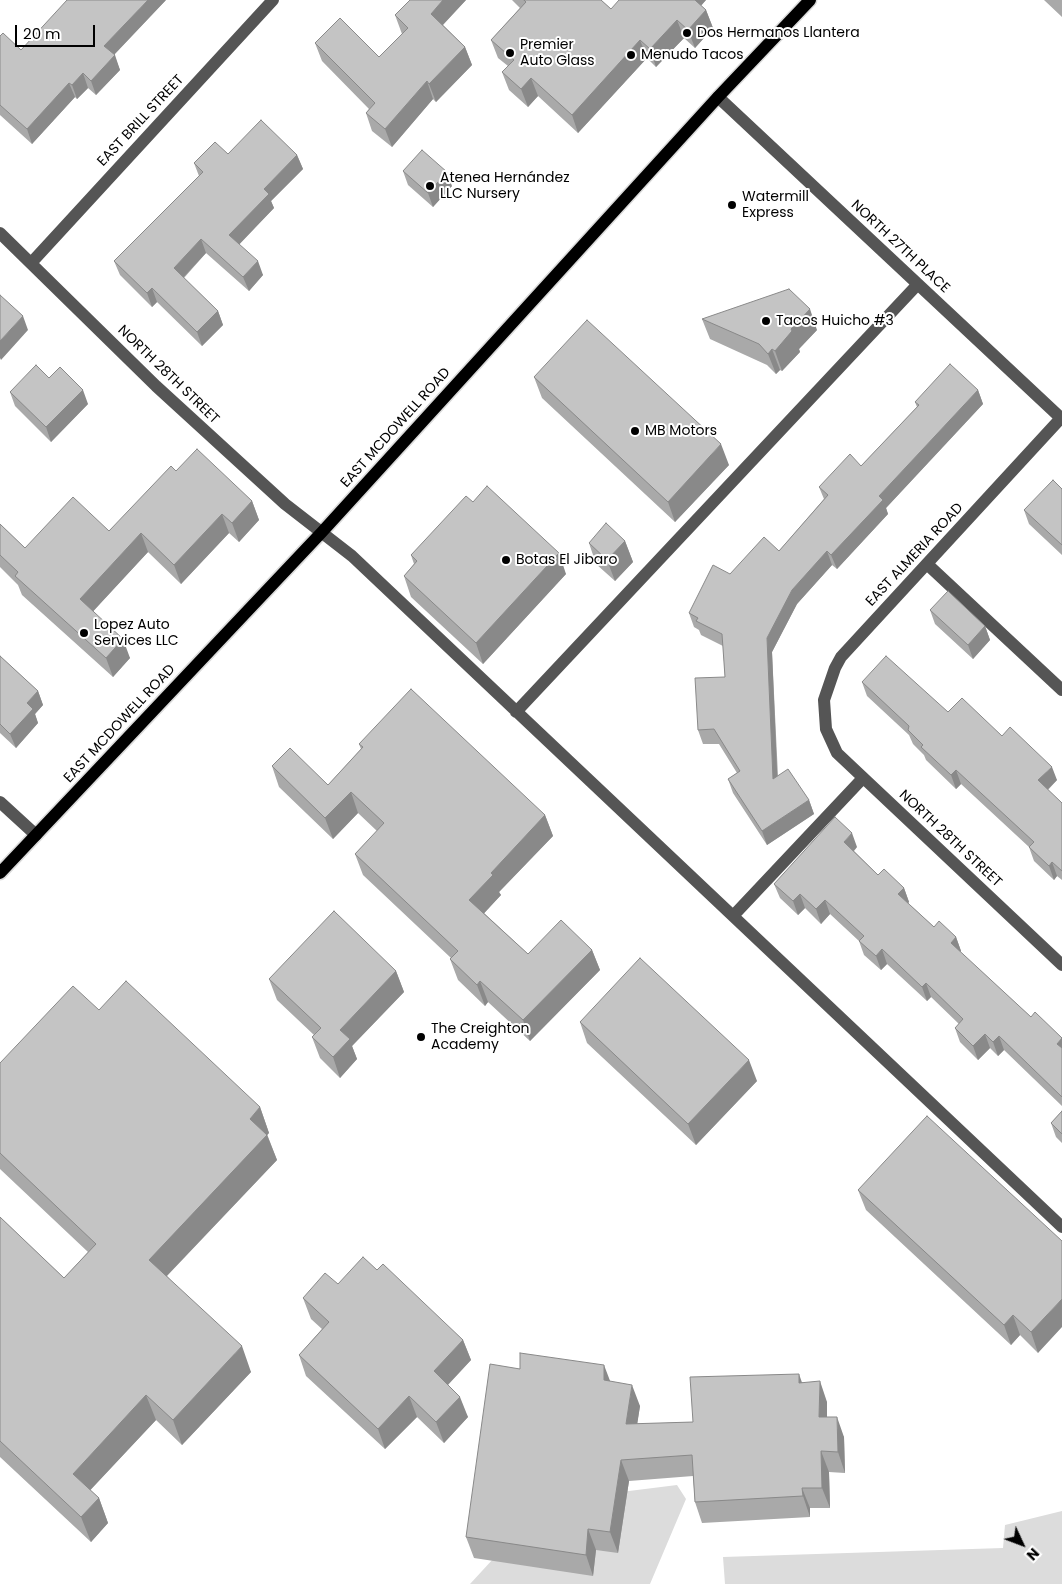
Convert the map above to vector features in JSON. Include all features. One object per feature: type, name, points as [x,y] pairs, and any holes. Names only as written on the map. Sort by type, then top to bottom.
[{"type":"main road","name":"EAST MCDOWELL ROAD","points":[[0,873],[322,532],[718,97],[810,0]]},
{"type":"street","name":"EAST BRILL STREET","points":[[32,262],[273,0]]},
{"type":"street","name":"NORTH 27TH PLACE","points":[[718,97],[1062,418]]},
{"type":"street","name":"NORTH 28TH STREET","points":[[0,232],[156,386],[282,502],[352,556],[1062,1227]]},
{"type":"street","points":[[516,712],[918,284]]},
{"type":"street","name":"EAST ALMERIA ROAD","points":[[826,729],[824,700],[835,668],[841,657],[1062,418]]},
{"type":"street","points":[[927,564],[1062,690]]},
{"type":"street","name":"NORTH 28TH STREET","points":[[826,729],[837,753],[1062,965]]},
{"type":"street","points":[[733,916],[863,778]]},
{"type":"street","points":[[0,802],[36,835]]},
{"type":"shaded area","points":[[677,1485],[686,1499],[650,1584],[470,1584],[529,1520],[597,1495]]},
{"type":"shaded area","points":[[1062,1511],[1062,1584],[725,1584],[723,1557],[1003,1548],[1005,1525]]},
{"type":"building","points":[[67,0],[148,0],[104,46],[115,55],[91,81],[83,73],[72,85],[69,83],[27,129],[0,105],[0,36],[3,33],[21,50]]},
{"type":"building","points":[[410,0],[443,0],[431,14],[465,47],[429,84],[427,81],[385,129],[366,113],[375,103],[315,43],[340,18],[379,57],[408,28],[395,15]]},
{"type":"building","points":[[524,0],[601,0],[611,9],[619,0],[695,0],[706,10],[688,30],[677,20],[650,49],[640,40],[572,115],[531,78],[521,89],[502,72],[514,60],[491,40],[526,2]]},
{"type":"building","points":[[261,120],[297,155],[264,189],[269,194],[229,235],[258,261],[243,277],[201,239],[174,268],[218,311],[197,332],[152,288],[147,293],[114,261],[203,172],[194,163],[215,142],[228,154]]},
{"type":"building","points":[[422,150],[447,172],[428,193],[403,171]]},
{"type":"building","points":[[789,289],[810,309],[791,329],[792,331],[775,351],[772,349],[768,354],[759,344],[702,319]]},
{"type":"building","points":[[0,295],[23,316],[0,341]]},
{"type":"building","name":"MB Motors","points":[[587,320],[721,444],[668,502],[534,377]]},
{"type":"building","points":[[950,364],[978,390],[879,496],[883,500],[831,555],[827,551],[792,590],[767,638],[773,779],[788,769],[809,800],[762,831],[728,779],[740,771],[714,729],[698,730],[695,678],[725,677],[722,634],[696,621],[698,618],[689,613],[713,565],[730,574],[764,537],[779,551],[828,495],[819,487],[850,454],[861,466],[919,405],[915,402]]},
{"type":"building","points":[[36,365],[49,378],[60,367],[83,390],[46,427],[10,392]]},
{"type":"building","points":[[197,449],[252,501],[232,523],[222,514],[174,565],[141,533],[80,599],[123,639],[106,658],[15,576],[18,572],[0,555],[0,524],[25,548],[73,497],[109,531],[171,466],[176,471]]},
{"type":"building","points":[[1053,480],[1062,489],[1062,545],[1024,510]]},
{"type":"building","points":[[487,486],[559,553],[476,643],[404,576],[417,561],[411,555],[466,496],[473,502]]},
{"type":"building","points":[[606,523],[625,541],[607,560],[589,543]]},
{"type":"building","points":[[948,591],[985,626],[968,645],[930,610]]},
{"type":"building","points":[[0,656],[38,691],[27,703],[33,709],[10,734],[0,724]]},
{"type":"building","points":[[886,656],[948,712],[962,698],[1002,736],[1010,727],[1052,767],[1038,780],[1062,803],[1062,871],[1052,862],[1049,866],[1029,847],[1034,842],[956,770],[951,775],[921,747],[923,745],[908,730],[909,726],[862,682]]},
{"type":"building","points":[[411,689],[545,815],[491,873],[493,875],[469,900],[528,954],[561,920],[592,950],[523,1020],[480,981],[477,985],[450,959],[458,951],[355,854],[384,823],[351,792],[325,818],[272,766],[290,748],[328,785],[363,747],[359,744]]},
{"type":"building","points":[[835,817],[852,833],[844,842],[878,875],[884,869],[904,888],[898,894],[934,927],[939,921],[956,937],[951,943],[1031,1017],[1035,1012],[1062,1038],[1057,1044],[1062,1048],[1062,1097],[999,1036],[993,1042],[985,1034],[973,1046],[955,1028],[963,1019],[926,983],[922,987],[882,949],[876,956],[859,941],[864,936],[825,900],[816,909],[800,894],[793,901],[774,884]]},
{"type":"building","points":[[334,911],[396,971],[340,1030],[350,1039],[333,1057],[312,1037],[321,1028],[269,979]]},
{"type":"building","points":[[640,958],[749,1060],[688,1124],[580,1022]]},
{"type":"building","points":[[126,981],[260,1107],[250,1119],[267,1135],[149,1260],[242,1346],[173,1420],[146,1395],[73,1474],[99,1498],[81,1517],[0,1441],[0,1217],[64,1278],[96,1244],[0,1153],[0,1063],[73,986],[99,1010]]},
{"type":"building","points":[[1062,1111],[1062,1134],[1051,1123]]},
{"type":"building","points":[[927,1116],[1062,1241],[1062,1299],[1031,1332],[1013,1315],[1004,1325],[858,1190]]},
{"type":"building","points":[[363,1257],[377,1270],[383,1264],[463,1340],[434,1371],[460,1397],[436,1422],[409,1396],[378,1429],[299,1355],[329,1322],[303,1298],[325,1273],[338,1284]]},
{"type":"building","points":[[520,1353],[604,1365],[604,1380],[632,1385],[626,1424],[693,1422],[690,1377],[799,1374],[799,1383],[820,1381],[819,1417],[837,1417],[838,1452],[821,1451],[822,1488],[802,1488],[803,1496],[695,1502],[692,1455],[621,1460],[610,1532],[588,1529],[586,1555],[466,1537],[490,1364],[520,1369]]},
{"type":"place","name":"Dos Hermanos Llantera","points":[[687,33]]},
{"type":"place","name":"Premier Auto Glass","points":[[510,53]]},
{"type":"place","name":"Menudo Tacos","points":[[631,55]]},
{"type":"place","name":"Atenea Hernández LLC Nursery","points":[[430,186]]},
{"type":"place","name":"Watermill Express","points":[[732,205]]},
{"type":"place","name":"Tacos Huicho #3","points":[[766,321]]},
{"type":"place","name":"MB Motors","points":[[635,431]]},
{"type":"place","name":"Botas El Jibaro","points":[[506,560]]},
{"type":"place","name":"Lopez Auto Services LLC","points":[[84,633]]},
{"type":"place","name":"The Creighton Academy","points":[[421,1037]]}]
